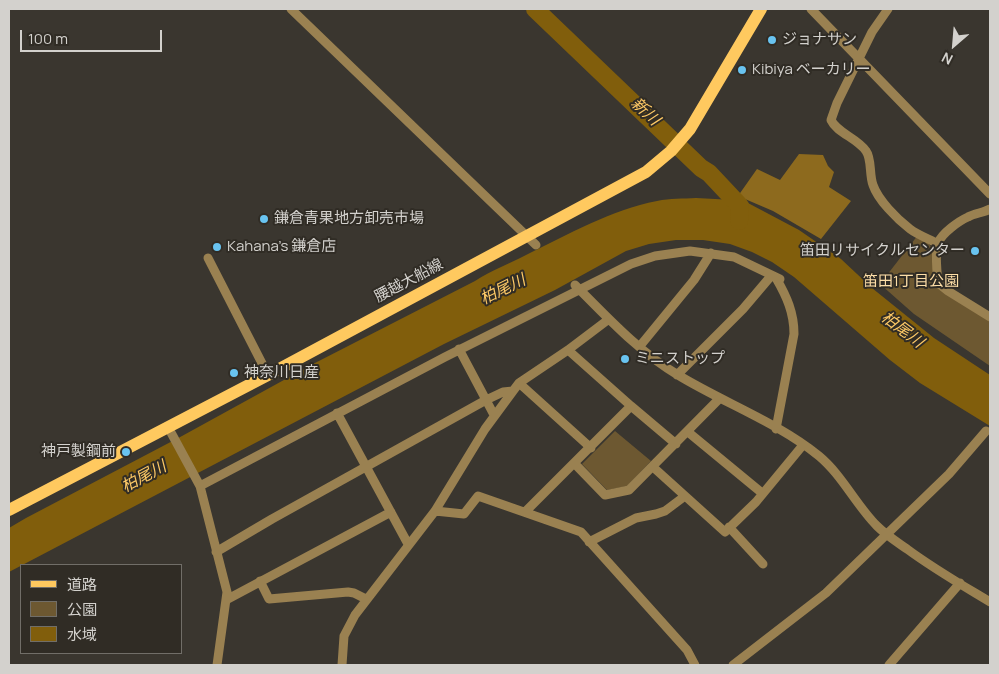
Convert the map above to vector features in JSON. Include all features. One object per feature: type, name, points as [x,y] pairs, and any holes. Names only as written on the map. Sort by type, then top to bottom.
[{"type":"main road","name":"腰越大船線","points":[[9,510],[170,432],[268,374],[532,241],[646,172],[683,138],[761,9]]},
{"type":"street","points":[[291,9],[532,241]]},
{"type":"street","points":[[811,9],[990,194]]},
{"type":"street","points":[[888,9],[872,32],[858,59],[831,120],[833,126],[855,140],[865,150],[868,156],[871,180],[879,198],[911,230],[938,244]]},
{"type":"street","points":[[990,209],[968,216],[943,236],[938,244],[936,268],[938,283],[990,317]]},
{"type":"street","points":[[199,484],[577,287],[654,256],[690,251],[734,258],[764,271],[776,278],[791,307],[794,334],[776,428]]},
{"type":"street","points":[[640,346],[694,280],[711,253]]},
{"type":"street","points":[[208,258],[268,374]]},
{"type":"street","points":[[677,375],[776,278]]},
{"type":"street","points":[[577,287],[609,319],[677,375],[776,428],[803,446],[826,464],[867,515],[886,535],[927,564],[990,602]]},
{"type":"street","points":[[342,665],[344,636],[354,615],[435,511],[494,415],[519,383],[568,350],[609,319]]},
{"type":"street","points":[[459,350],[494,415]]},
{"type":"street","points":[[568,350],[676,444]]},
{"type":"street","points":[[519,383],[591,448]]},
{"type":"street","points":[[216,552],[486,400],[503,392],[513,391]]},
{"type":"street","points":[[575,464],[605,495],[629,490],[720,398]]},
{"type":"street","points":[[525,512],[631,406]]},
{"type":"street","points":[[337,413],[408,544]]},
{"type":"street","points":[[734,665],[826,593],[948,474],[986,431]]},
{"type":"street","points":[[170,432],[199,484],[226,592],[217,665]]},
{"type":"street","points":[[688,432],[762,493]]},
{"type":"street","points":[[653,467],[725,532],[756,502],[803,446]]},
{"type":"street","points":[[435,511],[464,514],[478,496],[580,532],[687,650],[695,665]]},
{"type":"street","points":[[589,542],[636,518],[664,511],[685,496]]},
{"type":"street","points":[[226,600],[391,512]]},
{"type":"street","points":[[729,527],[764,564]]},
{"type":"street","points":[[260,581],[269,599],[348,592],[366,599]]},
{"type":"street","points":[[889,665],[960,584]]},
{"type":"green space","name":"笛田1丁目公園","points":[[918,235],[932,248],[933,276],[990,320],[990,366],[914,314],[880,284]]},
{"type":"green space","points":[[615,431],[651,461],[627,486],[607,490],[582,464]]},
{"type":"shaded area","points":[[799,154],[823,155],[828,166],[834,172],[829,187],[851,201],[821,239],[773,211],[738,196],[757,169],[780,180]]},
{"type":"water","name":"柏尾川","points":[[696,198],[734,200],[748,203],[799,230],[841,259],[872,288],[934,338],[990,375],[990,426],[920,383],[890,360],[794,277],[772,262],[730,244],[703,240],[676,240],[649,244],[626,251],[555,290],[444,344],[24,564],[20,564],[20,566],[9,572],[9,528],[26,518],[182,436],[313,364],[494,270],[574,231],[623,210],[667,199]]},
{"type":"waterway","name":"新川","points":[[535,9],[701,168],[709,173],[740,206],[739,221]]},
{"type":"place","name":"ジョナサン","points":[[772,40]]},
{"type":"place","name":"Kibiya ベーカリー","points":[[742,70]]},
{"type":"place","name":"鎌倉青果地方卸売市場","points":[[264,219]]},
{"type":"place","name":"Kahana’s 鎌倉店","points":[[217,247]]},
{"type":"place","name":"笛田リサイクルセンター","points":[[975,251]]},
{"type":"place","name":"ミニストップ","points":[[625,359]]},
{"type":"place","name":"神奈川日産","points":[[234,373]]},
{"type":"place","name":"神戸製鋼前","points":[[126,452]]}]
